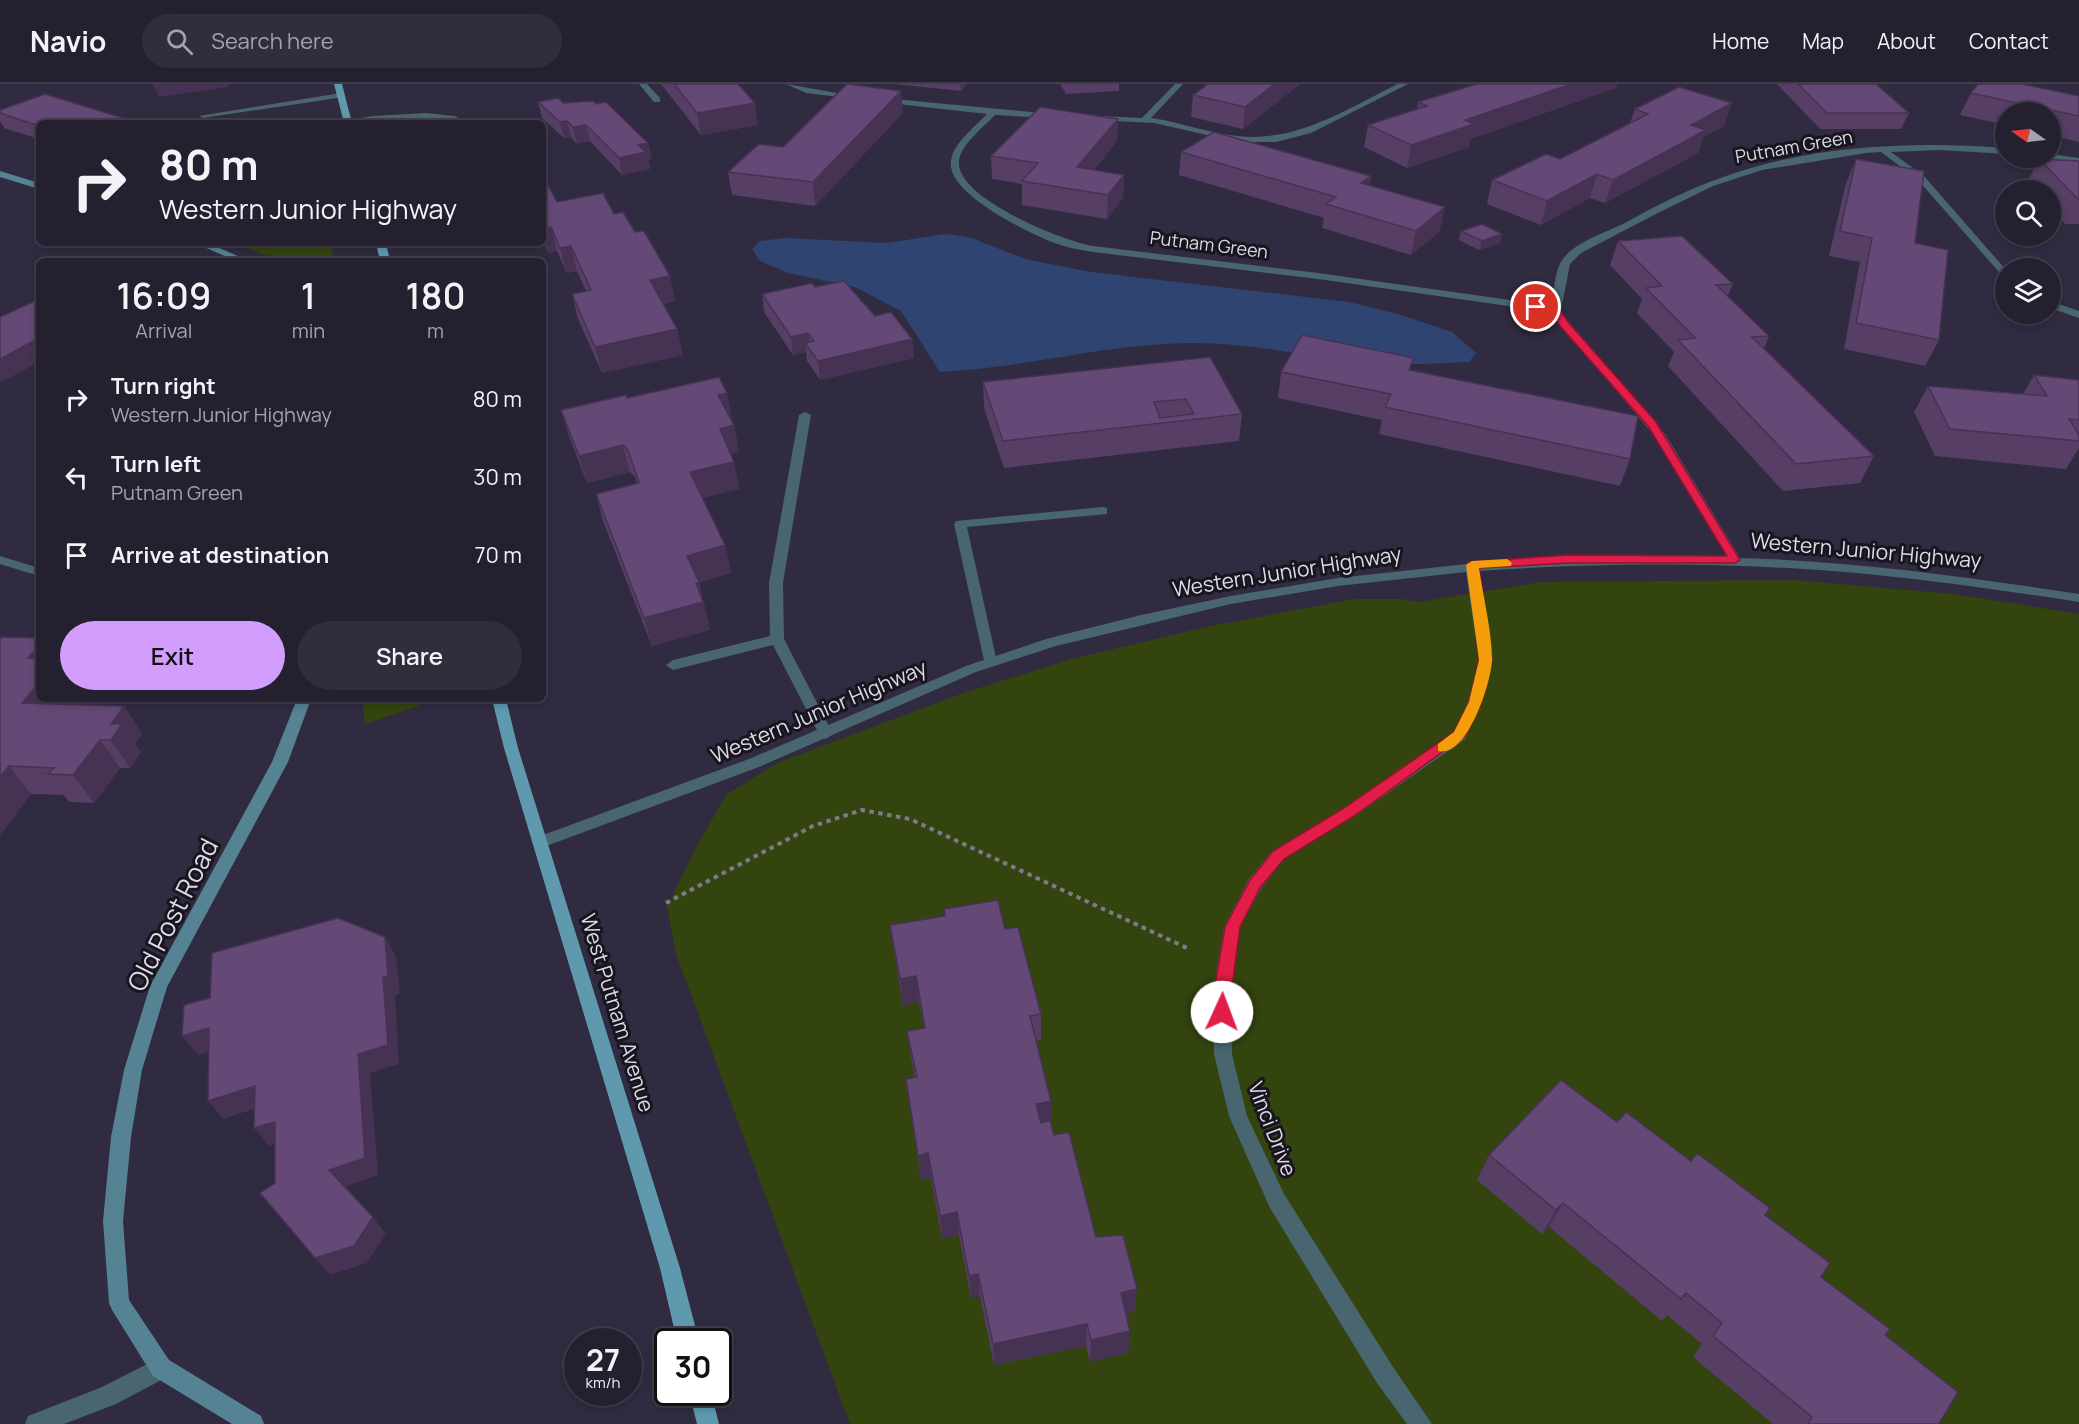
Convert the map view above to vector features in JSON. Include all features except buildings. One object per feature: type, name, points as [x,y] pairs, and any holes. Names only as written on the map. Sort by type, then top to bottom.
[{"type":"main road","points":[[338,84],[347,120]]},
{"type":"main road","name":"West Putnam Avenue","points":[[500,702],[511,748],[670,1268],[685,1328]]},
{"type":"main road","points":[[704,1406],[708,1424]]},
{"type":"street","points":[[643,84],[657,100]]},
{"type":"street","points":[[790,84],[806,92],[863,97]]},
{"type":"street","points":[[1144,120],[1179,84]]},
{"type":"street","points":[[1089,118],[1144,120],[1238,139],[1290,137],[1308,131],[1404,84]]},
{"type":"street","points":[[203,116],[341,95]]},
{"type":"street","points":[[875,99],[993,112],[1056,116]]},
{"type":"street","name":"Putnam Green","points":[[993,112],[957,151],[952,165],[954,172],[970,191],[983,200],[1058,240],[1093,249],[1330,277],[1556,310],[1565,263],[1572,254],[1712,184],[1773,165],[1826,156],[1952,147],[1995,150]]},
{"type":"street","points":[[362,120],[382,117],[434,117],[460,120]]},
{"type":"street","name":"Putnam Green","points":[[1884,151],[1921,178],[1995,264]]},
{"type":"street","points":[[2061,159],[2079,161]]},
{"type":"street","points":[[0,174],[36,185]]},
{"type":"street","points":[[207,246],[237,258]]},
{"type":"street","points":[[2061,308],[2079,315]]},
{"type":"street","points":[[1556,310],[1564,324],[1661,436],[1735,560]]},
{"type":"street","points":[[805,415],[776,583],[777,639],[826,734]]},
{"type":"street","points":[[990,662],[960,524],[1102,511]]},
{"type":"street","name":"Western Junior Highway","points":[[541,842],[680,794],[826,734],[990,662],[1128,620],[1302,586],[1472,565],[1569,559],[1735,560],[1910,573],[2079,598]]},
{"type":"street","points":[[0,560],[36,571]]},
{"type":"street","name":"Vinci Drive","points":[[1421,1424],[1385,1375],[1277,1201],[1238,1116],[1223,1054],[1222,991],[1232,927],[1255,884],[1278,855],[1349,812],[1460,735],[1475,702],[1486,660],[1472,565]]},
{"type":"street","points":[[673,665],[777,639]]},
{"type":"street","name":"Old Post Road","points":[[253,1424],[162,1368],[119,1303],[113,1221],[121,1137],[133,1070],[159,986],[226,867],[280,762],[303,702]]},
{"type":"street","points":[[36,1424],[108,1396],[162,1368]]},
{"type":"path","points":[[666,903],[813,826],[862,810],[910,819],[1226,966]]},
{"type":"green space","points":[[242,246],[332,246],[334,258],[273,258]]},
{"type":"green space","points":[[1794,580],[1954,594],[2079,614],[2079,1424],[850,1424],[676,954],[667,907],[694,851],[726,795],[777,763],[966,692],[1072,659],[1210,626],[1355,599],[1402,599],[1419,602],[1541,582]]},
{"type":"green space","points":[[362,702],[418,702],[419,706],[365,724]]},
{"type":"water","points":[[945,234],[969,237],[1025,259],[1091,272],[1349,302],[1398,314],[1452,332],[1476,353],[1469,362],[1387,364],[1238,345],[1157,344],[1003,366],[940,372],[901,311],[855,287],[788,273],[760,261],[752,249],[760,241],[786,238],[887,243]]},
{"type":"slow traffic","points":[[1443,747],[1460,735],[1475,702],[1486,660],[1475,601],[1472,565],[1507,563]]},
{"type":"route","points":[[1222,1012],[1222,991],[1232,927],[1255,884],[1278,855],[1349,812],[1460,735],[1475,702],[1486,660],[1475,601],[1472,565],[1569,559],[1735,560],[1670,448],[1653,424],[1564,324],[1556,310],[1536,307]]}]
